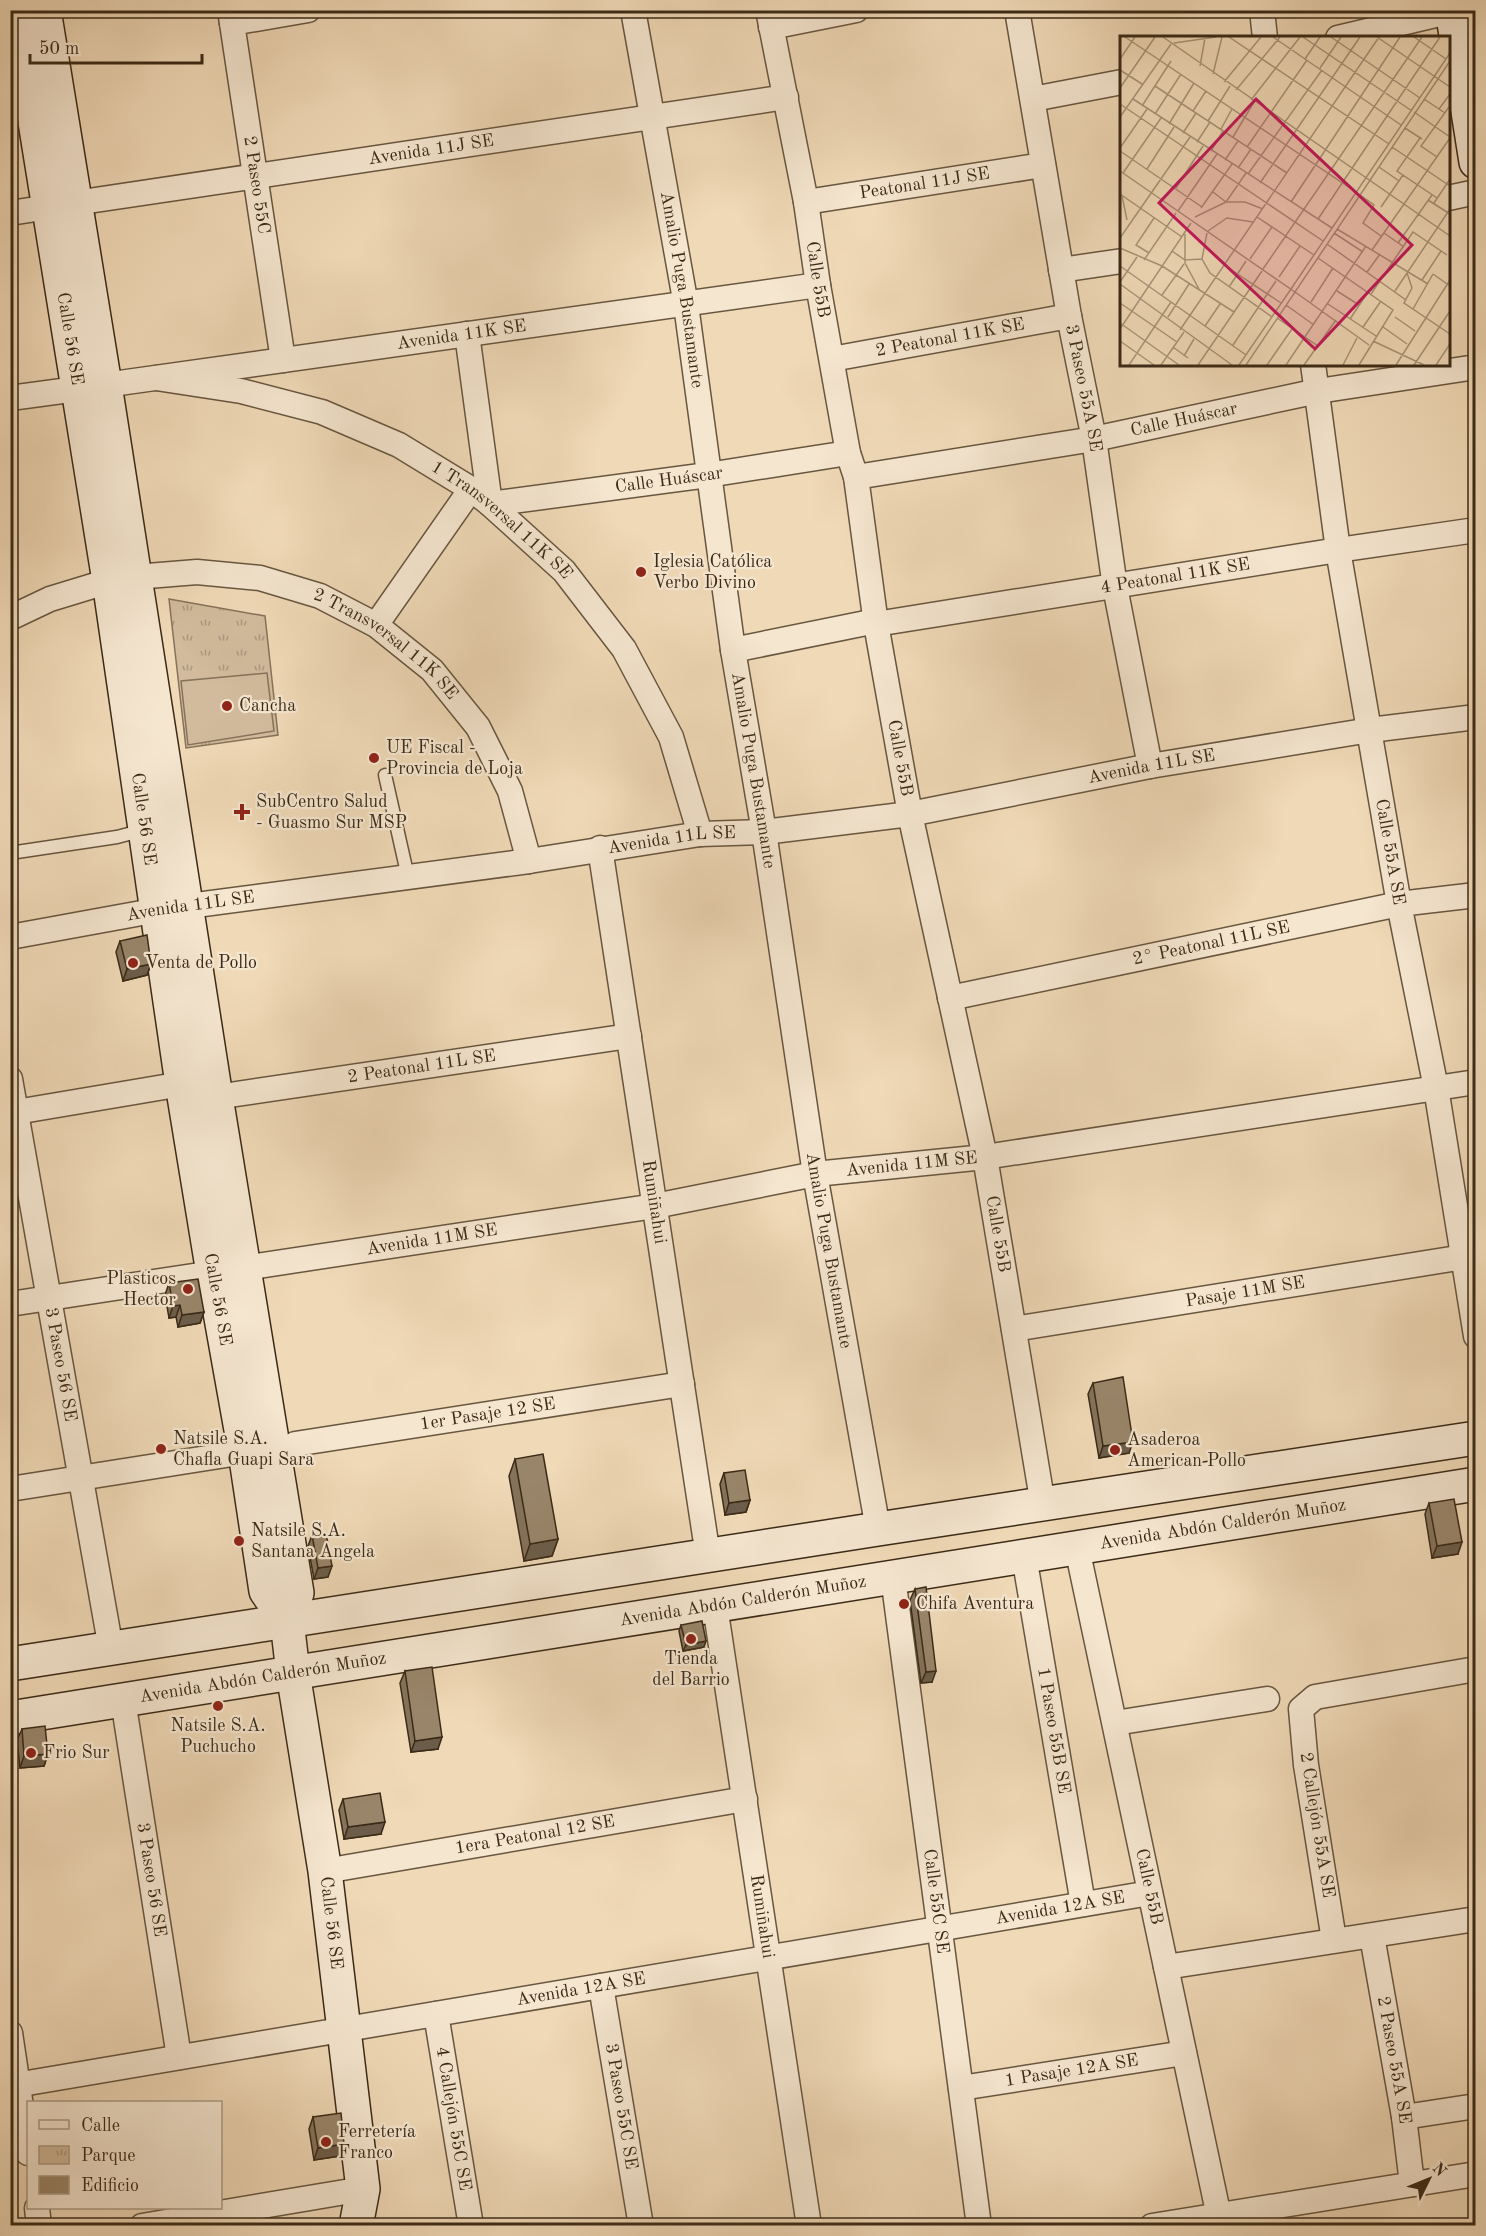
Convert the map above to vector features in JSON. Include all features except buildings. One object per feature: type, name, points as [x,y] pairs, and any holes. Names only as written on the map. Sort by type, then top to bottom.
[{"type":"main road","name":"Calle 56 SE","points":[[17,10],[62,205]]},
{"type":"main road","name":"Calle 56 SE","points":[[44,10],[62,205],[173,909],[216,1096],[297,1593],[287,1621],[293,1673],[325,1871],[363,2189],[356,2226]]},
{"type":"main road","points":[[1452,11],[1476,162]]},
{"type":"main road","name":"Calle 56 SE","points":[[122,579],[145,830],[173,909],[182,1084],[245,1452],[266,1591],[287,1621]]},
{"type":"main road","points":[[10,1664],[1476,1438]]},
{"type":"main road","name":"Avenida Abdón Calderón Muñoz","points":[[10,1718],[1476,1484]]},
{"type":"street","points":[[231,17],[309,10]]},
{"type":"street","name":"Amalio Puga Bustamante","points":[[633,10],[686,305],[733,650],[764,832],[815,1174],[878,1529]]},
{"type":"street","points":[[769,19],[856,10]]},
{"type":"street","name":"3 Paseo 55A SE","points":[[1017,10],[1069,316],[1094,439],[1115,587],[1150,766]]},
{"type":"street","points":[[1262,10],[1265,36]]},
{"type":"street","points":[[1346,36],[1452,11]]},
{"type":"street","name":"2 Paseo 55C","points":[[231,17],[283,360]]},
{"type":"street","name":"Calle 55B","points":[[769,19],[806,202],[818,285],[848,453],[856,477],[876,623],[910,814],[985,1156],[1043,1505]]},
{"type":"street","points":[[1033,99],[1120,82]]},
{"type":"street","name":"Avenida 11J SE","points":[[10,213],[786,97]]},
{"type":"street","name":"Peatonal 11J SE","points":[[806,202],[1043,165]]},
{"type":"street","points":[[1450,198],[1476,192]]},
{"type":"street","points":[[1061,270],[1120,261]]},
{"type":"street","name":"Avenida 11K SE","points":[[10,398],[818,285]]},
{"type":"street","name":"2 Peatonal 11K SE","points":[[832,359],[1069,316]]},
{"type":"street","points":[[467,334],[490,504]]},
{"type":"street","name":"Calle 55A SE","points":[[1313,366],[1338,550],[1399,903],[1469,1256],[1476,1336]]},
{"type":"street","name":"Calle Huáscar","points":[[856,477],[1094,439],[1318,391],[1476,367]]},
{"type":"street","name":"1 Transversal 11K SE","points":[[156,378],[241,391],[322,412],[399,445],[471,489],[490,504],[564,571],[624,649],[671,737],[700,834]]},
{"type":"street","name":"Calle Huáscar","points":[[490,504],[708,475],[848,453]]},
{"type":"street","points":[[376,625],[471,489]]},
{"type":"street","name":"4 Peatonal 11K SE","points":[[733,650],[876,623],[1476,530]]},
{"type":"street","name":"2 Transversal 11K SE","points":[[10,618],[50,599],[122,579],[197,572],[260,578],[320,596],[376,625],[432,670],[478,727],[510,791],[529,861]]},
{"type":"street","name":"Avenida 11L SE","points":[[10,937],[173,909],[529,861],[700,834],[764,832],[910,814],[1150,766],[1370,730],[1476,717]]},
{"type":"street","name":"Rumiñahui","points":[[600,848],[708,1556]]},
{"type":"street","name":"2° Peatonal 11L SE","points":[[950,998],[1399,903],[1476,895]]},
{"type":"street","name":"2 Peatonal 11L SE","points":[[216,1096],[629,1036]]},
{"type":"street","name":"3 Paseo 56 SE","points":[[10,1079],[14,1113],[50,1298],[111,1649]]},
{"type":"street","name":"Avenida 11M SE","points":[[244,1269],[655,1206],[815,1174],[985,1156],[1476,1082]]},
{"type":"street","points":[[14,1113],[182,1084]]},
{"type":"street","name":"Pasaje 11M SE","points":[[1014,1329],[1469,1256]]},
{"type":"street","points":[[10,1304],[213,1273]]},
{"type":"street","name":"1er Pasaje 12 SE","points":[[295,1444],[682,1384]]},
{"type":"street","points":[[10,1489],[245,1452]]},
{"type":"street","name":"Calle 55B","points":[[1077,1548],[1220,2221]]},
{"type":"street","name":"1 Paseo 55B SE","points":[[1024,1556],[1083,1904]]},
{"type":"street","name":"Calle 55C SE","points":[[893,1577],[979,2226]]},
{"type":"street","name":"Rumiñahui","points":[[715,1606],[809,2226]]},
{"type":"street","name":"2 Callejón 55A SE","points":[[1334,1940],[1306,1765],[1301,1709],[1315,1697],[1476,1669]]},
{"type":"street","points":[[1115,1724],[1267,1699]]},
{"type":"street","name":"3 Paseo 56 SE","points":[[123,1700],[179,2057]]},
{"type":"street","name":"1era Peatonal 12 SE","points":[[325,1871],[744,1798]]},
{"type":"street","name":"Avenida 12A SE","points":[[14,2085],[1150,1893]]},
{"type":"street","points":[[1166,1967],[1476,1919]]},
{"type":"street","name":"2 Paseo 55A SE","points":[[1372,1936],[1404,2117],[1412,2184]]},
{"type":"street","name":"3 Paseo 55C SE","points":[[601,1986],[641,2226]]},
{"type":"street","name":"4 Callejón 55C SE","points":[[436,2014],[471,2226]]},
{"type":"street","points":[[10,2033],[14,2085],[27,2148]]},
{"type":"street","name":"1 Pasaje 12A SE","points":[[961,2088],[1184,2053]]},
{"type":"street","points":[[1404,2117],[1476,2106]]},
{"type":"street","points":[[1152,2226],[1220,2221],[1476,2174]]},
{"type":"street","points":[[142,2226],[256,2216],[363,2189]]},
{"type":"street","points":[[37,2209],[39,2226]]},
{"type":"lane","points":[[385,775],[408,877]]},
{"type":"lane","points":[[10,853],[117,837],[145,830]]},
{"type":"green space","points":[[169,599],[265,616],[278,735],[186,748]]},
{"type":"green space","name":"Cancha","points":[[267,673],[274,731],[188,745],[181,681]]},
{"type":"place","name":"Iglesia Católica Verbo Divino","points":[[641,572]]},
{"type":"place","name":"Cancha","points":[[227,706]]},
{"type":"place","name":"UE Fiscal - Provincia de Loja","points":[[374,758]]},
{"type":"place","name":"SubCentro Salud - Guasmo Sur MSP","points":[[242,812]]},
{"type":"place","name":"Venta de Pollo","points":[[133,963]]},
{"type":"place","name":"Plasticos Hector","points":[[188,1289]]},
{"type":"place","name":"Natsile S.A. Chafla Guapi Sara","points":[[161,1449]]},
{"type":"place","name":"Asaderoa American Pollo","points":[[1115,1450]]},
{"type":"place","name":"Natsile S.A. Santana Angela","points":[[239,1541]]},
{"type":"place","name":"Chifa Aventura","points":[[904,1604]]},
{"type":"place","name":"Tienda del Barrio","points":[[691,1639]]},
{"type":"place","name":"Natsile S.A. Puchucho","points":[[218,1706]]},
{"type":"place","name":"Frio Sur","points":[[31,1753]]},
{"type":"place","name":"Ferretería Franco","points":[[326,2142]]}]
